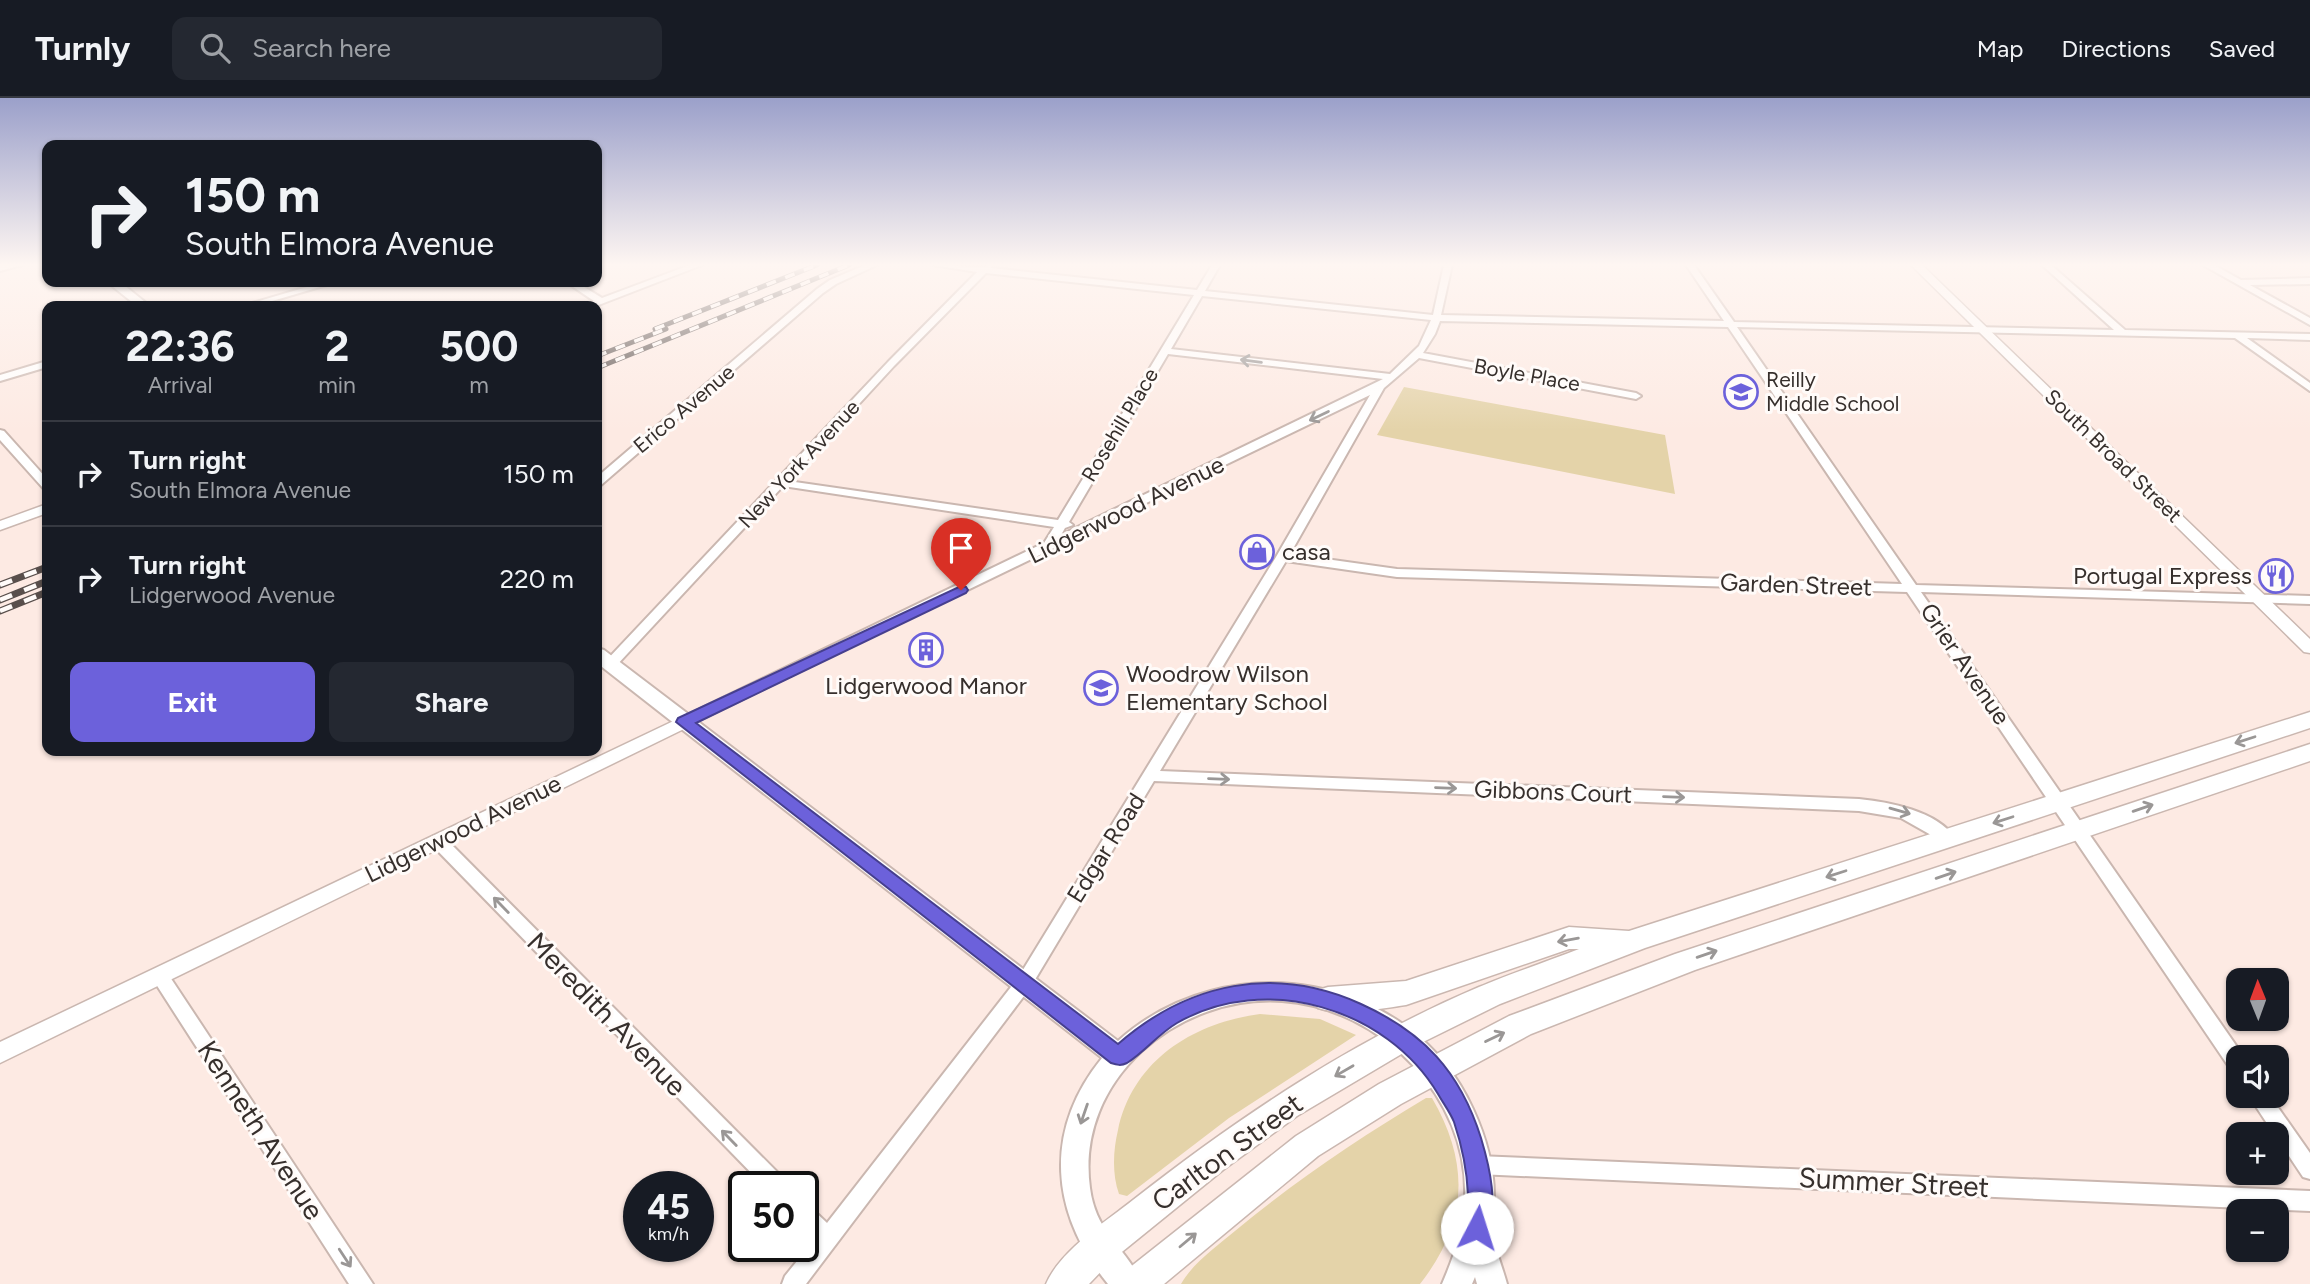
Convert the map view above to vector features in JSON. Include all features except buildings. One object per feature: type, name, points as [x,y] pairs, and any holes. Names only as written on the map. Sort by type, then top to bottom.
[{"type":"highway","points":[[1404,1037],[1490,995],[1636,940],[2310,720]]},
{"type":"highway","points":[[1435,1069],[1520,1025],[1646,976],[2310,752]]},
{"type":"highway","points":[[1328,999],[1406,993],[1569,938],[1636,940]]},
{"type":"highway","name":"Carlton Street","points":[[1064,1284],[1100,1248],[1211,1159],[1268,1119],[1404,1037]]},
{"type":"highway","name":"Carlton Street","points":[[1136,1284],[1307,1146],[1435,1069]]},
{"type":"main road","points":[[603,659],[1119,1056]]},
{"type":"main road","points":[[1127,1284],[1100,1248],[1082,1215],[1077,1197],[1077,1135],[1094,1088],[1119,1056],[1144,1034],[1171,1016],[1217,997],[1274,991],[1328,999],[1365,1013],[1404,1037],[1435,1069],[1463,1115],[1478,1165],[1480,1200],[1477,1228],[1457,1284]]},
{"type":"main road","points":[[1477,1228],[1492,1284]]},
{"type":"street","name":"Erico Avenue","points":[[602,479],[786,320]]},
{"type":"street","name":"New York Avenue","points":[[603,659],[782,483],[934,320]]},
{"type":"street","name":"Rosehill Place","points":[[1047,549],[1183,320]]},
{"type":"street","points":[[1165,351],[1386,382],[1419,355],[1436,320]]},
{"type":"street","points":[[1536,320],[2310,337]]},
{"type":"street","name":"Grier Avenue","points":[[1728,320],[2226,1046]]},
{"type":"street","name":"South Broad Street","points":[[1973,320],[2310,648]]},
{"type":"street","points":[[2109,320],[2123,333]]},
{"type":"street","points":[[2239,337],[2310,388]]},
{"type":"street","name":"Boyle Place","points":[[1419,355],[1636,396]]},
{"type":"street","points":[[0,378],[42,365]]},
{"type":"street","name":"Lidgerwood Avenue","points":[[0,1053],[1047,549],[1386,382]]},
{"type":"street","name":"Edgar Road","points":[[793,1284],[1024,983],[1386,382]]},
{"type":"street","points":[[0,433],[42,480]]},
{"type":"street","points":[[782,483],[1090,528]]},
{"type":"street","points":[[0,526],[42,510]]},
{"type":"street","name":"Garden Street","points":[[1282,557],[1397,573],[2310,600]]},
{"type":"street","name":"Gibbons Court","points":[[1151,776],[1859,805],[1884,807],[1914,815],[1947,838]]},
{"type":"street","name":"Meredith Avenue","points":[[438,841],[762,1171]]},
{"type":"street","name":"Kenneth Avenue","points":[[160,976],[362,1284]]},
{"type":"street","points":[[2267,1108],[2310,1170]]},
{"type":"street","name":"Summer Street","points":[[1478,1165],[2310,1201]]},
{"type":"street","points":[[819,1230],[828,1239]]},
{"type":"shaded area","points":[[1404,387],[1665,435],[1675,494],[1377,435]]},
{"type":"shaded area","points":[[1260,1014],[1320,1019],[1356,1035],[1229,1118],[1127,1196],[1119,1194],[1114,1170],[1116,1138],[1126,1105],[1137,1084],[1152,1065],[1190,1036],[1212,1026]]},
{"type":"shaded area","points":[[1426,1098],[1432,1098],[1445,1123],[1453,1147],[1458,1170],[1458,1194],[1455,1216],[1447,1239],[1436,1262],[1420,1284],[1181,1284],[1205,1256],[1304,1177]]},
{"type":"railway","points":[[655,329],[677,320]]},
{"type":"railway","points":[[602,366],[714,320]]},
{"type":"railway","points":[[602,354],[666,329]]},
{"type":"railway","points":[[0,585],[42,569]]},
{"type":"railway","points":[[0,600],[42,583]]},
{"type":"railway","points":[[0,611],[42,594]]},
{"type":"place","name":"Reilly Middle School","points":[[1741,392]]},
{"type":"place","name":"casa","points":[[1257,552]]},
{"type":"place","name":"Portugal Express","points":[[2276,576]]},
{"type":"place","name":"Lidgerwood Manor","points":[[926,650]]},
{"type":"place","name":"Woodrow Wilson Elementary School","points":[[1101,688]]},
{"type":"route","points":[[961,590],[684,722],[1119,1056],[1144,1034],[1171,1016],[1217,997],[1243,992],[1282,991],[1328,999],[1365,1013],[1386,1025],[1404,1037],[1435,1069],[1463,1115],[1475,1149],[1480,1180],[1477,1228]]}]
